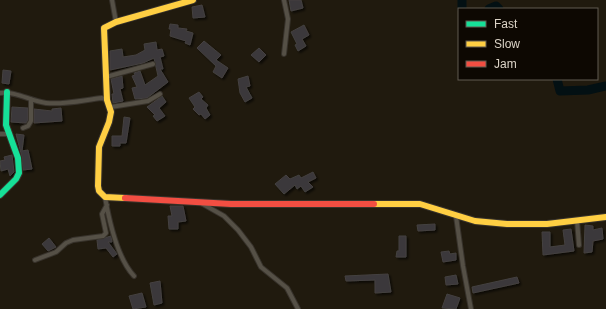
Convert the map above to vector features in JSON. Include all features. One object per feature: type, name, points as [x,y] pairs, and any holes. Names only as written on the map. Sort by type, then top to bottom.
[{"type":"street","points":[[112,0],[116,22]]},
{"type":"street","points":[[134,276],[126,266],[120,252],[105,196],[99,188],[100,142],[110,122],[111,106],[108,100],[104,30],[107,25],[193,0]]},
{"type":"street","points":[[284,0],[288,18],[284,54]]},
{"type":"street","points":[[106,77],[153,64]]},
{"type":"street","points":[[0,93],[7,92],[31,99],[54,103],[102,98],[108,100]]},
{"type":"street","points":[[0,195],[16,179],[19,173],[18,158],[6,125],[7,92]]},
{"type":"street","points":[[111,106],[148,101],[160,94]]},
{"type":"street","points":[[23,128],[28,126],[31,121],[31,99]]},
{"type":"street","points":[[0,134],[9,134]]},
{"type":"street","points":[[105,196],[231,204],[420,204],[475,221],[507,224],[547,224],[606,217]]},
{"type":"street","points":[[198,202],[219,213],[238,230],[251,247],[261,267],[287,288],[298,309]]},
{"type":"street","points":[[35,260],[56,252],[66,243],[73,240],[103,236],[106,233],[102,214],[107,205]]},
{"type":"street","points":[[456,216],[471,309]]},
{"type":"street","points":[[577,220],[579,245]]},
{"type":"building","points":[[289,0],[301,0],[303,8],[291,11]]},
{"type":"building","points":[[202,5],[205,17],[193,18],[192,7]]},
{"type":"building","points":[[170,24],[178,25],[178,28],[187,29],[186,31],[193,33],[190,45],[185,43],[186,41],[170,36]]},
{"type":"building","points":[[304,25],[309,35],[302,39],[306,46],[298,51],[295,45],[297,44],[291,32]]},
{"type":"building","points":[[204,41],[221,55],[216,60],[228,68],[222,78],[213,72],[216,66],[197,48]]},
{"type":"building","points":[[156,42],[157,50],[162,49],[164,56],[160,57],[163,69],[160,69],[168,82],[147,98],[135,99],[132,88],[137,87],[132,76],[135,75],[134,73],[140,71],[145,85],[158,76],[154,58],[143,63],[110,70],[110,51],[122,49],[123,57],[136,55],[145,50],[144,44]]},
{"type":"building","points":[[259,48],[266,55],[259,62],[251,55]]},
{"type":"building","points":[[3,70],[11,71],[9,84],[2,83]]},
{"type":"building","points":[[122,76],[123,88],[120,89],[123,101],[113,103],[112,94],[114,94],[111,79]]},
{"type":"building","points":[[248,76],[250,86],[246,87],[252,98],[245,102],[240,93],[238,79]]},
{"type":"building","points":[[199,92],[203,97],[201,99],[208,105],[206,108],[210,115],[205,119],[201,114],[199,115],[193,109],[195,107],[189,98]]},
{"type":"building","points":[[162,96],[166,102],[159,108],[165,116],[157,121],[153,116],[155,115],[147,107]]},
{"type":"building","points":[[12,107],[28,108],[28,120],[26,123],[11,122]]},
{"type":"building","points":[[61,108],[62,121],[34,123],[34,109],[52,111],[52,109]]},
{"type":"building","points":[[124,117],[130,118],[126,143],[120,143],[120,146],[112,146],[112,136],[122,136]]},
{"type":"building","points":[[16,134],[24,135],[22,151],[28,150],[32,169],[23,170],[22,157]]},
{"type":"building","points":[[12,155],[14,172],[10,176],[8,169],[1,171],[0,161],[5,160],[4,157]]},
{"type":"building","points":[[313,172],[316,178],[308,182],[313,187],[305,192],[301,186],[297,189],[295,185],[284,194],[275,184],[286,175],[290,179],[299,175],[301,178]]},
{"type":"building","points":[[170,206],[183,206],[186,221],[178,222],[178,229],[169,229],[168,216],[172,216]]},
{"type":"building","points":[[435,224],[435,230],[418,231],[417,225]]},
{"type":"building","points":[[585,225],[593,226],[593,230],[602,228],[603,239],[593,241],[592,252],[584,253]]},
{"type":"building","points":[[571,229],[574,251],[543,255],[542,232],[550,232],[550,247],[565,245],[563,230]]},
{"type":"building","points":[[111,236],[112,242],[108,242],[117,254],[113,257],[106,248],[98,249],[97,240]]},
{"type":"building","points":[[399,236],[406,236],[406,257],[396,257],[397,251],[399,251]]},
{"type":"building","points":[[49,238],[56,247],[48,251],[42,244]]},
{"type":"building","points":[[449,251],[450,254],[456,253],[456,260],[443,262],[441,252]]},
{"type":"building","points":[[388,274],[391,292],[375,293],[375,280],[346,281],[345,276]]},
{"type":"building","points":[[456,275],[458,284],[446,285],[445,277]]},
{"type":"building","points":[[517,277],[519,283],[473,293],[472,287]]},
{"type":"building","points":[[160,281],[162,303],[154,305],[150,283]]},
{"type":"building","points":[[142,293],[146,307],[133,309],[129,296]]},
{"type":"building","points":[[447,294],[460,298],[456,309],[442,308]]},
{"type":"waterway","points":[[462,0],[462,8]]},
{"type":"waterway","points":[[491,8],[496,6],[498,8]]},
{"type":"waterway","points":[[557,80],[560,91],[588,90],[606,86]]},
{"type":"traffic: fast","points":[[0,195],[16,179],[19,173],[18,158],[6,125],[7,92]]},
{"type":"traffic: slow","points":[[125,198],[105,197],[99,191],[98,186],[99,147],[109,122],[111,112],[107,100],[104,28],[116,22],[193,0]]},
{"type":"traffic: slow","points":[[374,204],[420,204],[475,221],[507,224],[547,224],[606,217]]},
{"type":"traffic: jam","points":[[125,198],[231,204],[374,204]]}]
